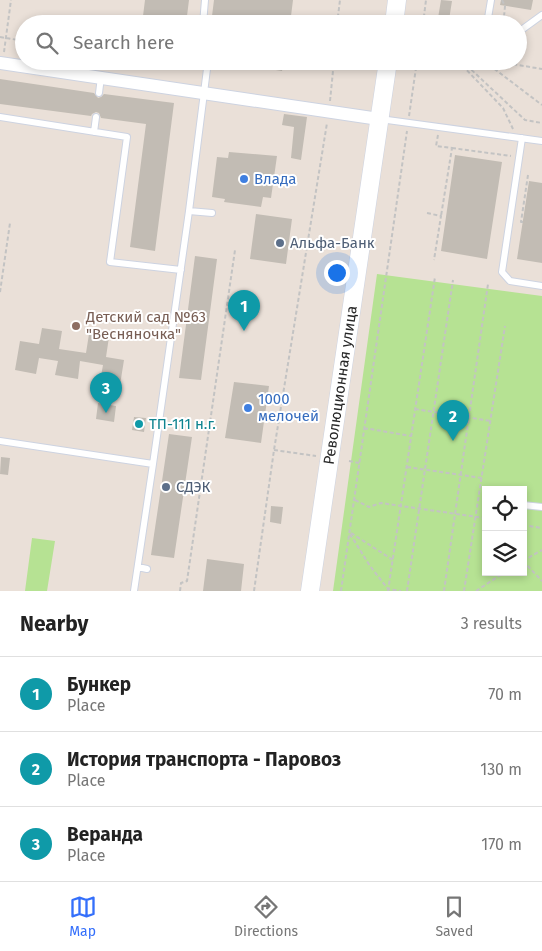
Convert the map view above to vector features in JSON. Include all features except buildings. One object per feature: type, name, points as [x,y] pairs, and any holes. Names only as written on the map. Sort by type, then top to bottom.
[{"type":"main road","points":[[395,15],[397,0]]},
{"type":"main road","name":"Революционная улица","points":[[310,591],[387,70]]},
{"type":"street","points":[[1,63],[15,65]]},
{"type":"street","points":[[48,70],[379,119]]},
{"type":"lane","points":[[204,15],[205,0]]},
{"type":"lane","points":[[488,15],[491,0]]},
{"type":"lane","points":[[527,26],[542,15]]},
{"type":"lane","points":[[134,591],[190,211],[207,70]]},
{"type":"lane","points":[[99,93],[102,78]]},
{"type":"lane","points":[[0,117],[128,137],[110,262],[181,270]]},
{"type":"lane","points":[[94,132],[96,117]]},
{"type":"lane","points":[[379,119],[542,141]]},
{"type":"lane","points":[[519,138],[502,272],[510,281],[542,286]]},
{"type":"lane","points":[[190,211],[212,213]]},
{"type":"lane","points":[[0,441],[153,464]]},
{"type":"lane","points":[[527,505],[542,507]]},
{"type":"lane","points":[[138,567],[147,569]]},
{"type":"path","points":[[1,63],[11,0]]},
{"type":"path","points":[[338,15],[340,0]]},
{"type":"path","points":[[424,15],[426,0]]},
{"type":"path","points":[[502,0],[505,6],[504,15]]},
{"type":"path","points":[[0,37],[15,40]]},
{"type":"path","points":[[527,66],[542,69]]},
{"type":"path","points":[[254,591],[274,450],[329,112],[333,70]]},
{"type":"path","points":[[341,591],[416,70]]},
{"type":"path","points":[[436,146],[515,156],[519,138],[503,108],[467,70]]},
{"type":"path","points":[[472,70],[526,120],[542,123]]},
{"type":"path","points":[[496,70],[542,105]]},
{"type":"path","points":[[434,260],[452,148]]},
{"type":"path","points":[[426,213],[441,216]]},
{"type":"path","points":[[0,292],[10,223]]},
{"type":"path","points":[[180,591],[181,583],[187,581],[235,250]]},
{"type":"path","points":[[388,590],[435,277]]},
{"type":"path","points":[[407,591],[453,280]]},
{"type":"path","points":[[444,591],[488,284]]},
{"type":"path","points":[[464,591],[505,326]]},
{"type":"path","points":[[415,409],[491,421]]},
{"type":"path","points":[[364,428],[411,436]]},
{"type":"path","points":[[274,450],[317,456]]},
{"type":"path","points":[[349,461],[359,463]]},
{"type":"path","points":[[406,467],[482,478]]},
{"type":"path","points":[[354,500],[369,507],[381,503],[482,518]]},
{"type":"path","points":[[527,526],[542,528]]},
{"type":"path","points":[[349,532],[392,560]]},
{"type":"path","points":[[349,532],[370,566],[388,590],[401,591]]},
{"type":"path","points":[[527,559],[542,550]]},
{"type":"path","points":[[527,565],[542,581]]},
{"type":"path","points":[[476,591],[499,576]]},
{"type":"green space","points":[[377,274],[542,296],[542,591],[333,591]]},
{"type":"green space","points":[[32,538],[55,541],[47,591],[25,591]]},
{"type":"place","name":"Влада","points":[[244,179]]},
{"type":"place","name":"Альфа-Банк","points":[[280,243]]},
{"type":"place","name":"Детский сад №63 \"Весняночка\"","points":[[76,326]]},
{"type":"place","name":"Бункер","points":[[244,331]]},
{"type":"place","name":"1000 мелочей","points":[[248,408]]},
{"type":"place","name":"Веранда","points":[[106,413]]},
{"type":"place","name":"ТП-111 н.г.","points":[[139,424]]},
{"type":"place","name":"История транспорта - Паровоз","points":[[453,441]]},
{"type":"place","name":"СДЭК","points":[[166,487]]}]
